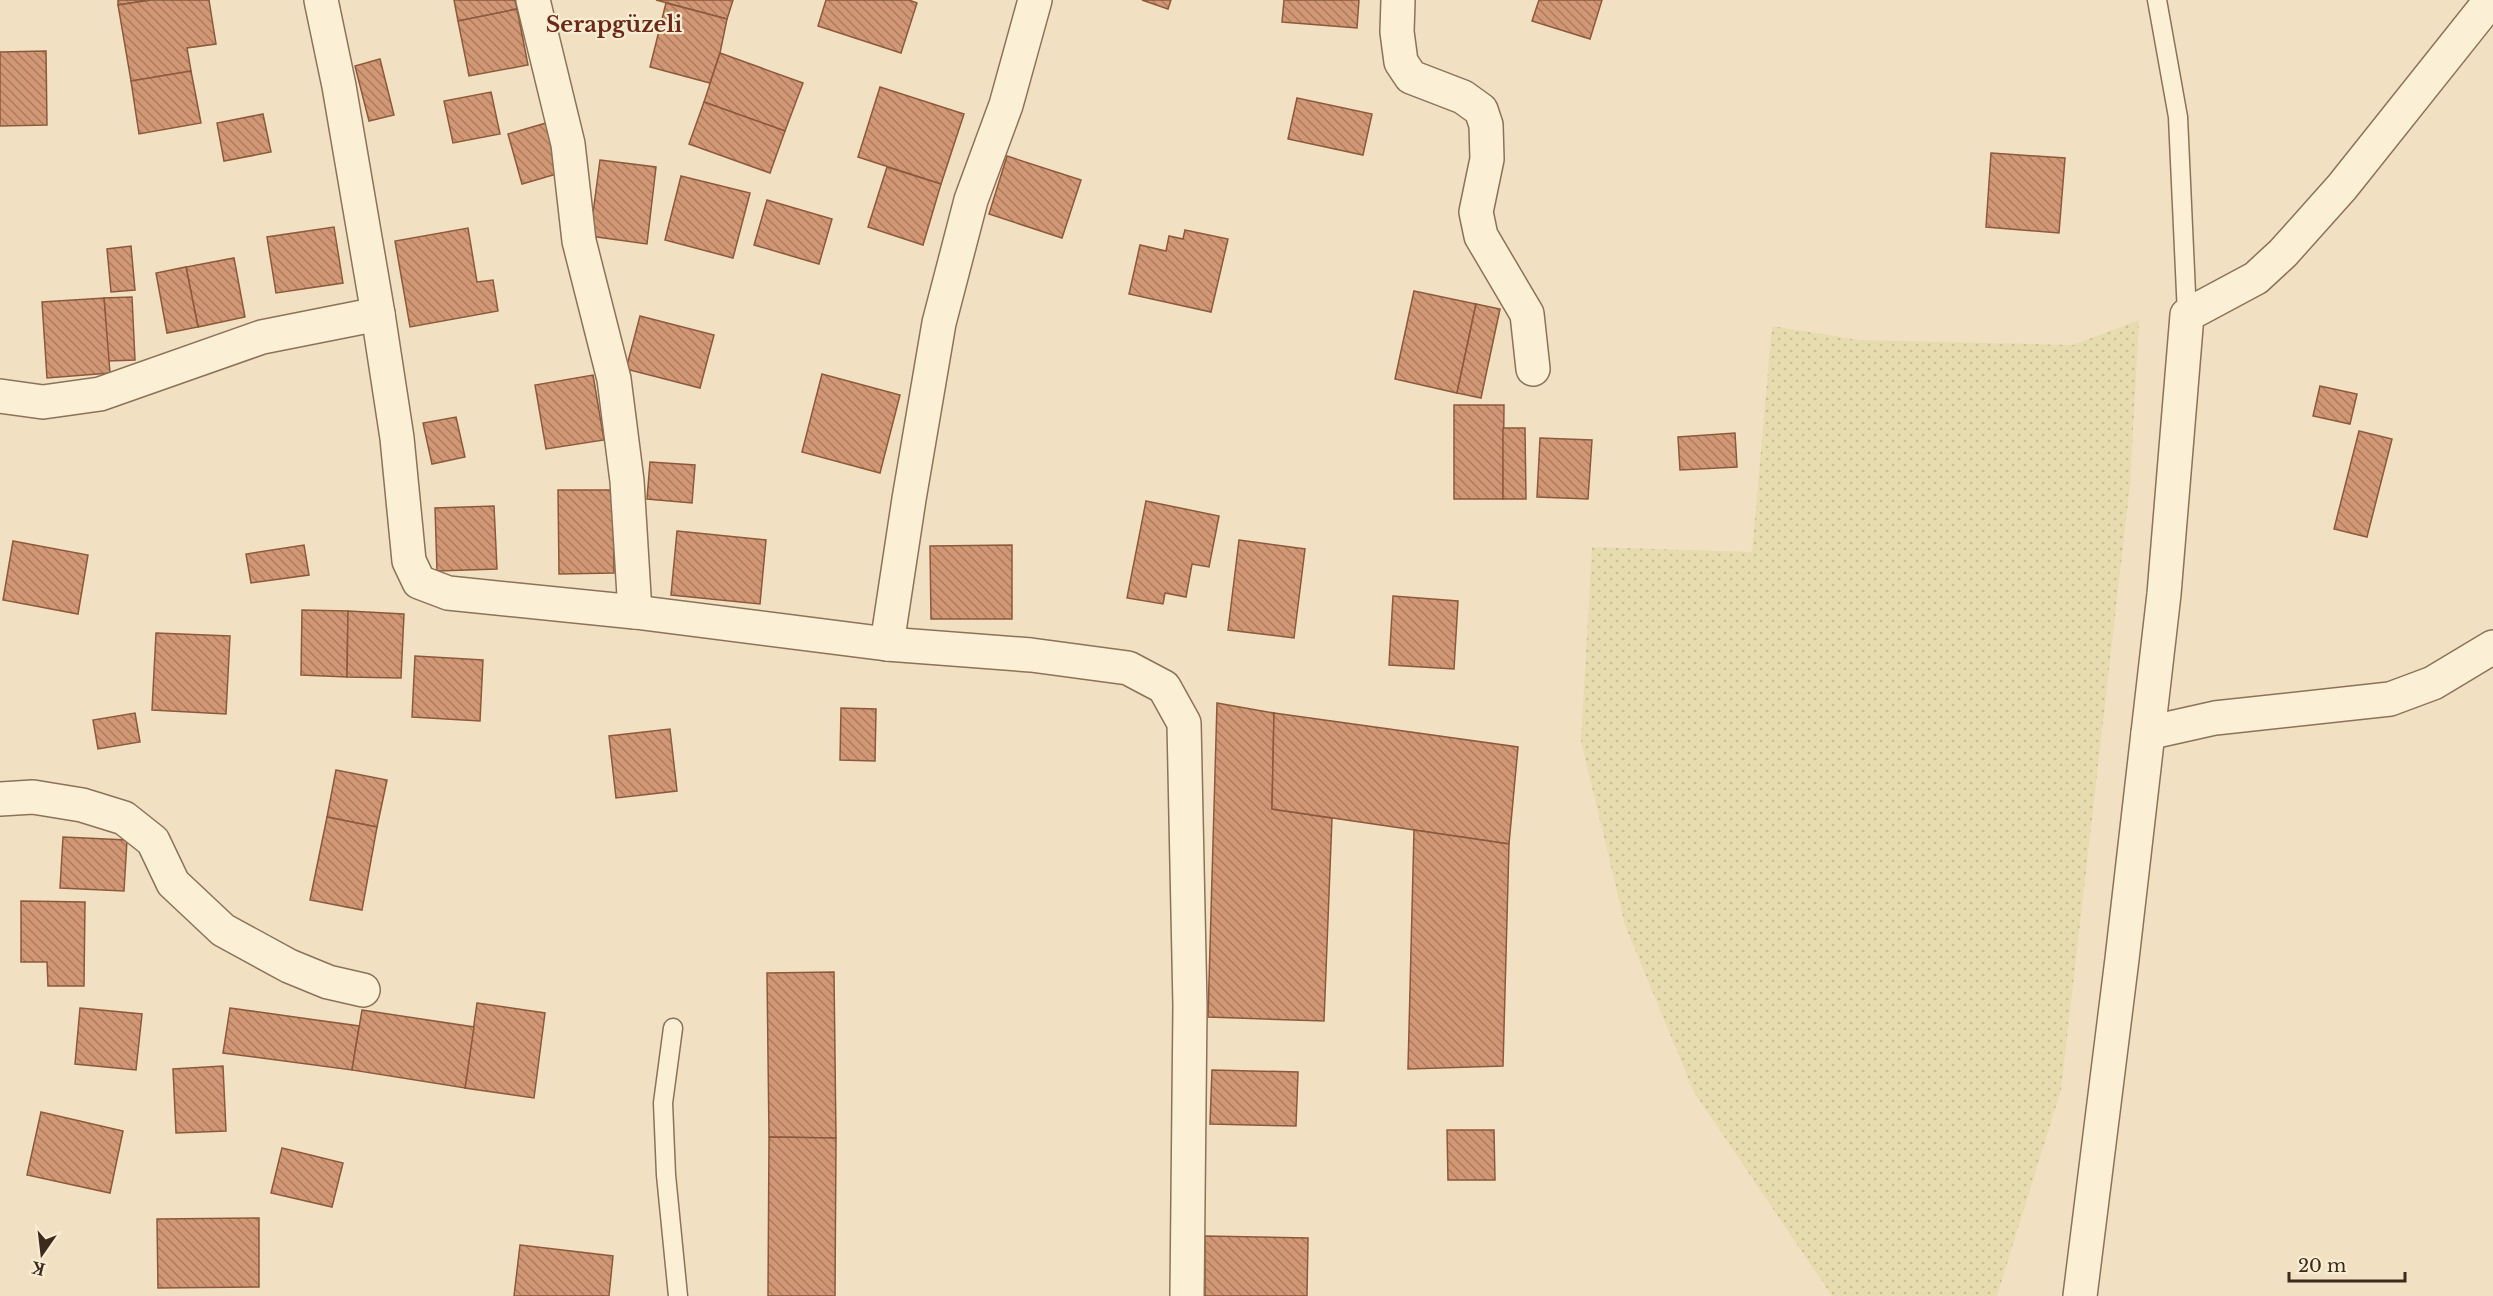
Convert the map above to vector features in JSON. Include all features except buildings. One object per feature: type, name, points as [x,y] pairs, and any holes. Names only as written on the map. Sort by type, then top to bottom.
[{"type":"street","points":[[321,0],[339,86],[378,314],[397,438],[409,561],[419,582],[448,593],[635,612],[887,644],[1031,655],[1128,668],[1164,687],[1184,723],[1190,1006],[1187,1296]]},
{"type":"street","points":[[533,0],[568,144],[579,241],[614,379],[627,481],[635,612]]},
{"type":"street","points":[[887,644],[939,323],[971,200],[1006,105],[1035,0]]},
{"type":"street","points":[[1398,0],[1397,32],[1401,62],[1412,77],[1463,96],[1481,110],[1486,125],[1487,159],[1476,212],[1481,236],[1527,314],[1533,369]]},
{"type":"street","points":[[2080,1296],[2164,594],[2187,315],[2256,278],[2283,253],[2342,187],[2491,0]]},
{"type":"street","points":[[0,396],[43,402],[100,394],[262,337],[378,314]]},
{"type":"street","points":[[2148,733],[2215,718],[2390,699],[2433,683],[2493,647]]},
{"type":"street","points":[[6,794],[33,796],[82,805],[124,818],[153,841],[173,883],[223,930],[289,966],[328,982],[363,990]]},
{"type":"lane","points":[[2157,0],[2178,117],[2187,315]]},
{"type":"lane","points":[[673,1028],[663,1102],[666,1175],[678,1296]]},
{"type":"shaded area","points":[[2139,320],[2130,485],[2061,1090],[1997,1296],[1832,1296],[1694,1092],[1625,925],[1581,741],[1592,547],[1752,552],[1772,326],[1859,340],[2073,345]]},
{"type":"district","name":"Serapgüzeli","points":[[614,24]]}]
